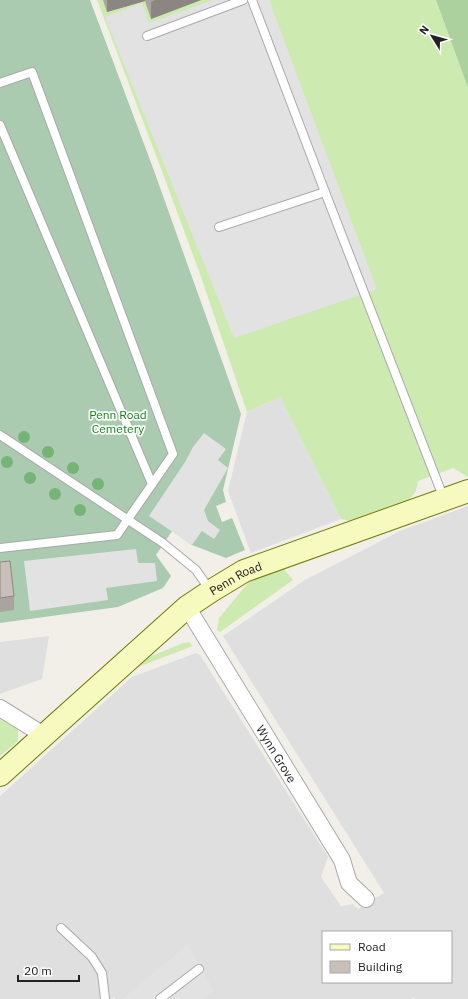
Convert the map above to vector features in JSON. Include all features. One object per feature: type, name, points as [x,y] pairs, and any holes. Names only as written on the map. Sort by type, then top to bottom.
[{"type":"main road","name":"Penn Road","points":[[0,775],[187,607],[211,591],[244,571],[468,491]]},
{"type":"street","name":"Wynn Grove","points":[[187,607],[342,860],[349,883],[366,899]]},
{"type":"street","points":[[0,708],[45,736]]},
{"type":"lane","points":[[147,36],[243,0]]},
{"type":"lane","points":[[252,0],[444,500]]},
{"type":"lane","points":[[0,83],[32,72],[173,454],[117,535],[0,548]]},
{"type":"lane","points":[[0,125],[152,484]]},
{"type":"lane","points":[[219,227],[325,192]]},
{"type":"lane","points":[[0,435],[163,543],[196,570],[211,591]]},
{"type":"lane","points":[[62,928],[92,957],[102,973],[105,999]]},
{"type":"lane","points":[[160,999],[199,969]]},
{"type":"shaded area","points":[[213,0],[269,0],[377,289],[234,338],[105,17],[142,3],[149,23]]},
{"type":"shaded area","points":[[280,397],[341,519],[251,553],[228,491],[247,412]]},
{"type":"shaded area","points":[[204,433],[226,449],[218,460],[228,468],[204,510],[208,521],[220,530],[214,539],[202,531],[192,545],[149,516],[185,462],[193,447]]},
{"type":"shaded area","points":[[468,506],[468,999],[415,999],[414,997],[411,999],[116,999],[114,997],[111,999],[0,999],[0,796],[132,677],[196,653],[200,655],[328,857],[321,877],[341,906],[353,904],[358,909],[384,893],[223,636],[305,580],[400,531]]},
{"type":"shaded area","points":[[136,549],[138,563],[155,563],[157,581],[106,588],[108,600],[30,611],[24,561]]},
{"type":"shaded area","points":[[49,636],[42,679],[0,694],[0,642]]},
{"type":"shaded area","points":[[188,944],[214,991],[203,999],[122,999]]},
{"type":"green space","name":"Penn Road Cemetery","points":[[0,0],[90,0],[153,168],[241,414],[223,490],[226,502],[216,506],[222,522],[232,518],[245,550],[226,558],[192,545],[172,531],[156,555],[171,576],[163,588],[118,607],[0,623]]},
{"type":"green space","points":[[97,0],[436,0],[468,88],[468,477],[453,468],[418,481],[416,491],[409,500],[350,521],[341,519],[280,397],[247,412],[200,274]]},
{"type":"green space","points":[[436,0],[468,0],[468,88]]},
{"type":"green space","points":[[279,568],[284,569],[293,580],[220,632],[217,630],[219,618],[253,577]]},
{"type":"green space","points":[[189,642],[193,646],[130,670],[137,662],[183,643]]},
{"type":"green space","points":[[0,717],[18,726],[18,741],[0,756]]},
{"type":"building","points":[[10,561],[14,596],[0,598],[0,562]]}]
